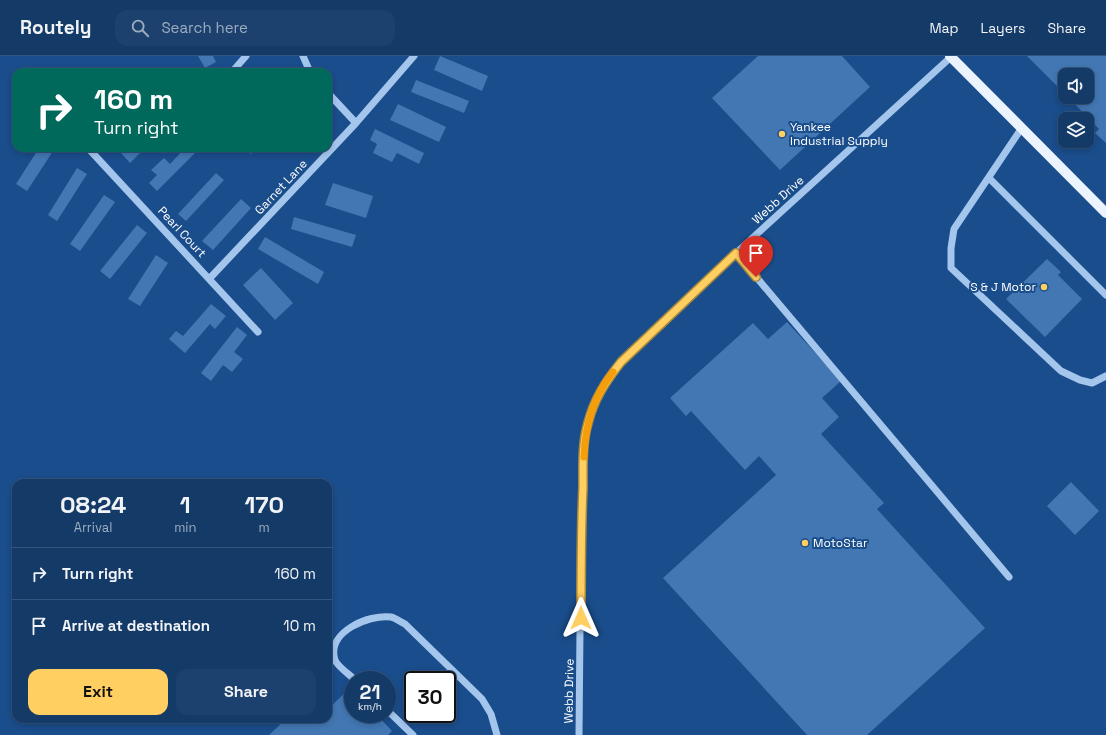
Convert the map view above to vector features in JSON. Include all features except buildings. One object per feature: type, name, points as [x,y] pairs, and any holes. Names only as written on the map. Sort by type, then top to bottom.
[{"type":"main road","points":[[951,57],[1106,213]]},
{"type":"street","points":[[236,68],[246,56]]},
{"type":"street","points":[[303,56],[308,68]]},
{"type":"street","name":"Garnet Lane","points":[[332,148],[414,56]]},
{"type":"street","name":"Webb Drive","points":[[579,735],[581,525],[584,447],[587,424],[595,402],[605,382],[621,362],[736,253],[951,57]]},
{"type":"street","points":[[332,97],[356,123]]},
{"type":"street","points":[[1021,129],[954,229],[951,248],[951,268],[1061,371],[1080,380],[1092,383],[1106,376]]},
{"type":"street","name":"Pearl Court","points":[[92,152],[210,278],[258,332]]},
{"type":"street","name":"Garnet Lane","points":[[210,278],[329,152]]},
{"type":"street","points":[[988,178],[1106,295]]},
{"type":"street","points":[[736,253],[1009,577]]},
{"type":"street","points":[[346,671],[336,662],[334,652],[336,642],[347,629],[363,620],[379,616],[393,617],[404,624],[482,699],[491,714],[497,735]]},
{"type":"street","points":[[396,719],[413,735]]},
{"type":"slow traffic","points":[[584,457],[587,424],[595,402],[605,382],[613,372]]},
{"type":"place","name":"Yankee Industrial Supply","points":[[782,134]]},
{"type":"place","name":"S & J Motor","points":[[1044,287]]},
{"type":"place","name":"MotoStar","points":[[805,543]]},
{"type":"route","points":[[581,618],[581,525],[584,447],[587,424],[595,402],[605,382],[621,362],[646,337],[736,253],[756,277]]}]
